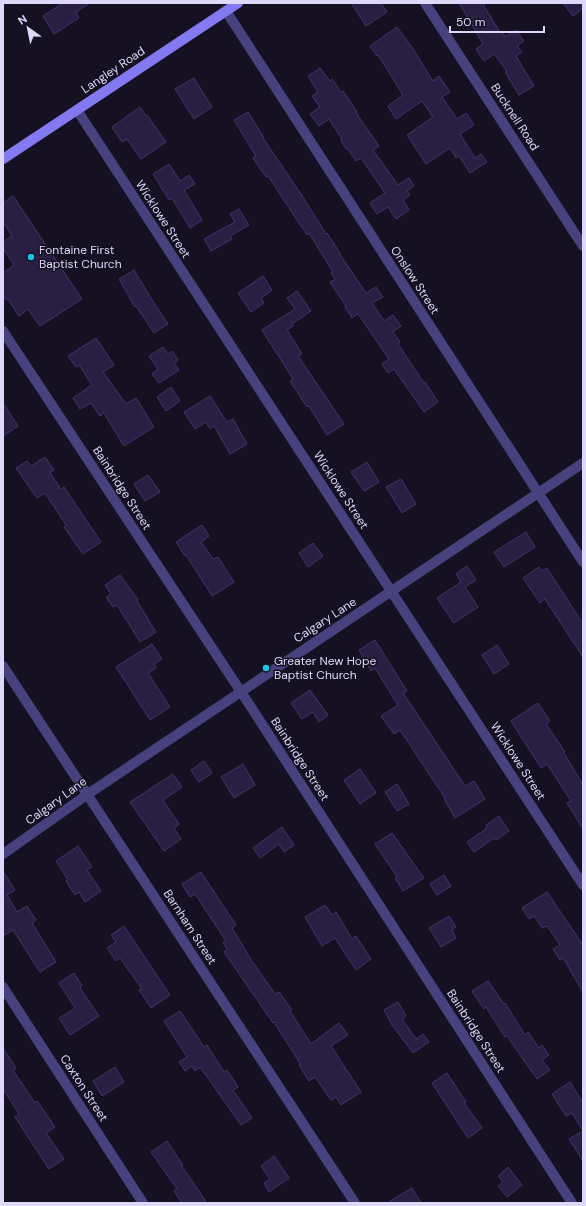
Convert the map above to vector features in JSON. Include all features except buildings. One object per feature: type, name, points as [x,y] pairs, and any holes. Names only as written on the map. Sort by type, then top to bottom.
[{"type":"street","name":"Langley Road","points":[[3,159],[238,3]]},
{"type":"street","name":"Bucknell Road","points":[[425,3],[583,246]]},
{"type":"street","name":"Onslow Street","points":[[226,11],[583,562]]},
{"type":"street","name":"Wicklowe Street","points":[[77,110],[583,885]]},
{"type":"street","name":"Bainbridge Street","points":[[3,331],[240,691],[572,1203]]},
{"type":"street","name":"Calgary Lane","points":[[3,854],[88,794],[240,691],[392,592],[583,463]]},
{"type":"street","name":"Barnham Street","points":[[3,666],[355,1203]]},
{"type":"street","name":"Caxton Street","points":[[3,987],[144,1203]]},
{"type":"place","name":"Fontaine First Baptist Church","points":[[31,257]]},
{"type":"place","name":"Greater New Hope Baptist Church","points":[[266,668]]}]
